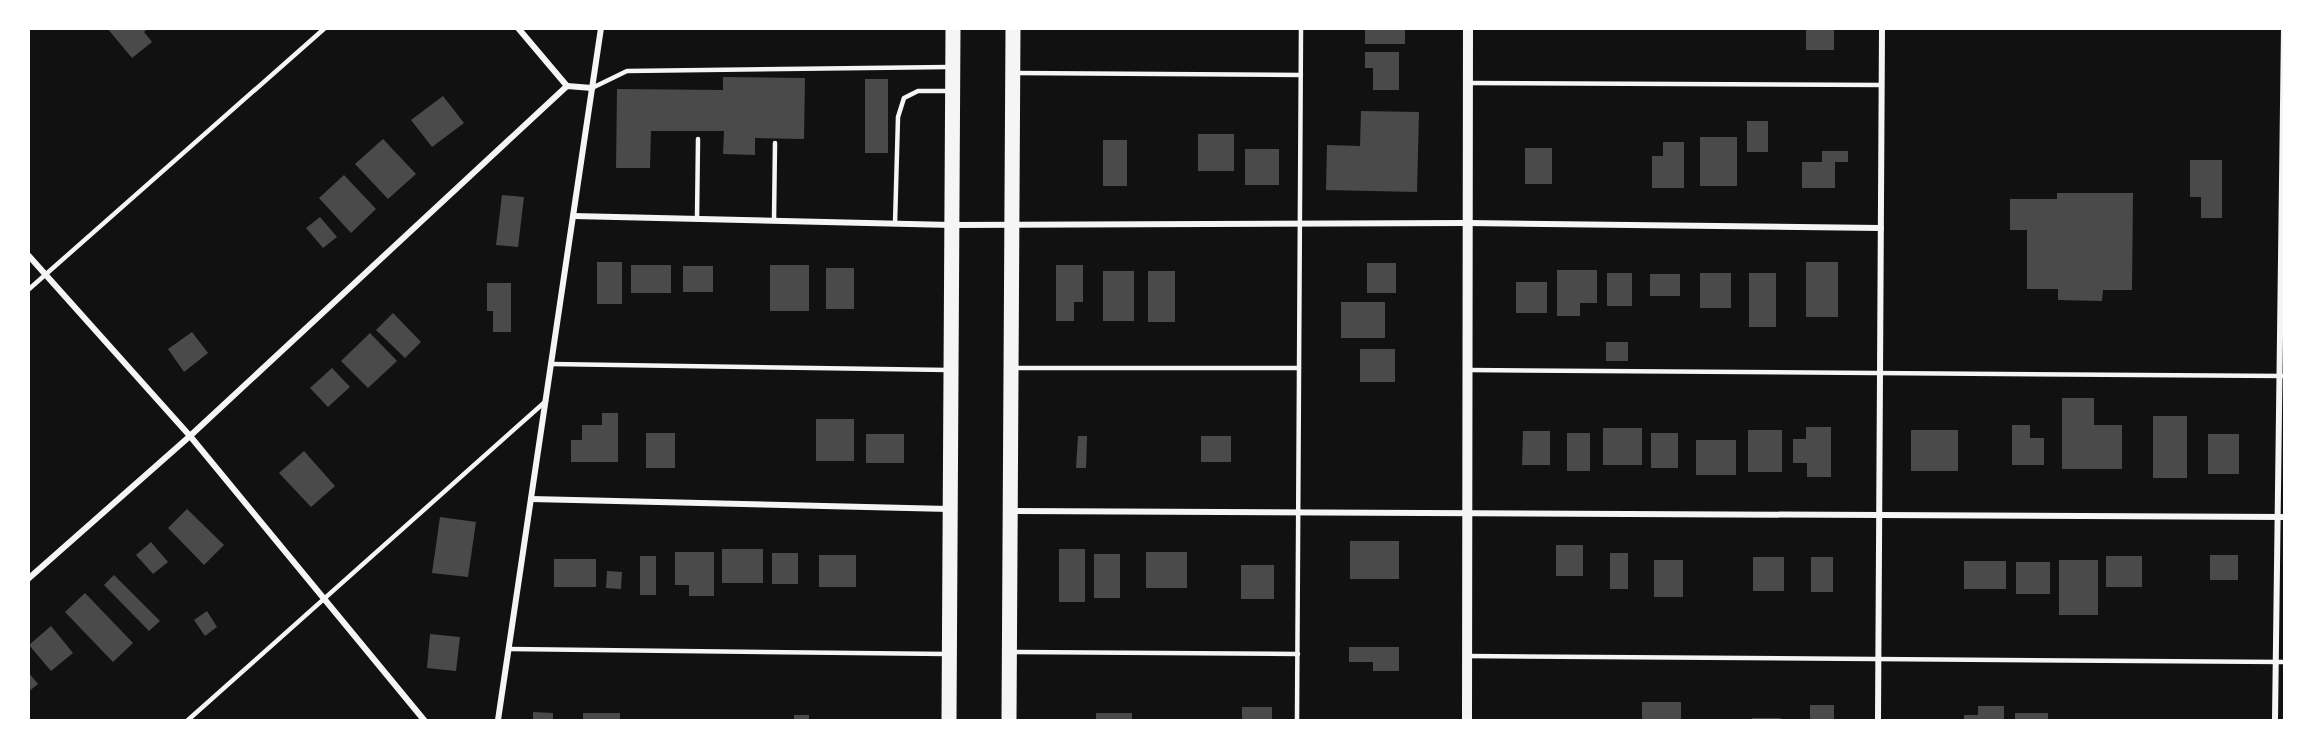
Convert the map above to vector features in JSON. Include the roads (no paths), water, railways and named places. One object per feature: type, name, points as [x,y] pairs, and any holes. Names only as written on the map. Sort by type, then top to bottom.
[{"type":"main road","points":[[949,720],[952,28]]},
{"type":"main road","points":[[1009,720],[1013,28]]},
{"type":"street","points":[[518,28],[567,86],[592,88]]},
{"type":"street","points":[[498,720],[601,28]]},
{"type":"street","points":[[1467,720],[1468,28]]},
{"type":"street","points":[[1878,720],[1882,28]]},
{"type":"street","points":[[2275,720],[2281,517],[2284,28]]},
{"type":"street","points":[[28,579],[190,436],[567,86]]},
{"type":"street","points":[[573,216],[951,225],[1467,223],[1881,228]]},
{"type":"street","points":[[28,255],[190,436],[424,720]]},
{"type":"street","points":[[531,499],[950,509]]},
{"type":"street","points":[[1010,511],[2281,517]]},
{"type":"lane","points":[[28,290],[325,28]]},
{"type":"lane","points":[[1297,720],[1301,28]]},
{"type":"lane","points":[[592,88],[627,71],[952,67]]},
{"type":"lane","points":[[1013,73],[1301,75]]},
{"type":"lane","points":[[1468,83],[1882,85]]},
{"type":"lane","points":[[895,224],[898,117],[904,98],[918,91],[952,91]]},
{"type":"lane","points":[[697,219],[698,139]]},
{"type":"lane","points":[[774,220],[775,143]]},
{"type":"lane","points":[[551,364],[951,370]]},
{"type":"lane","points":[[1011,368],[1299,368]]},
{"type":"lane","points":[[1467,370],[2282,376]]},
{"type":"lane","points":[[188,720],[546,401]]},
{"type":"lane","points":[[509,650],[950,654]]},
{"type":"lane","points":[[1010,652],[1298,654]]},
{"type":"lane","points":[[1467,656],[2284,662]]}]
